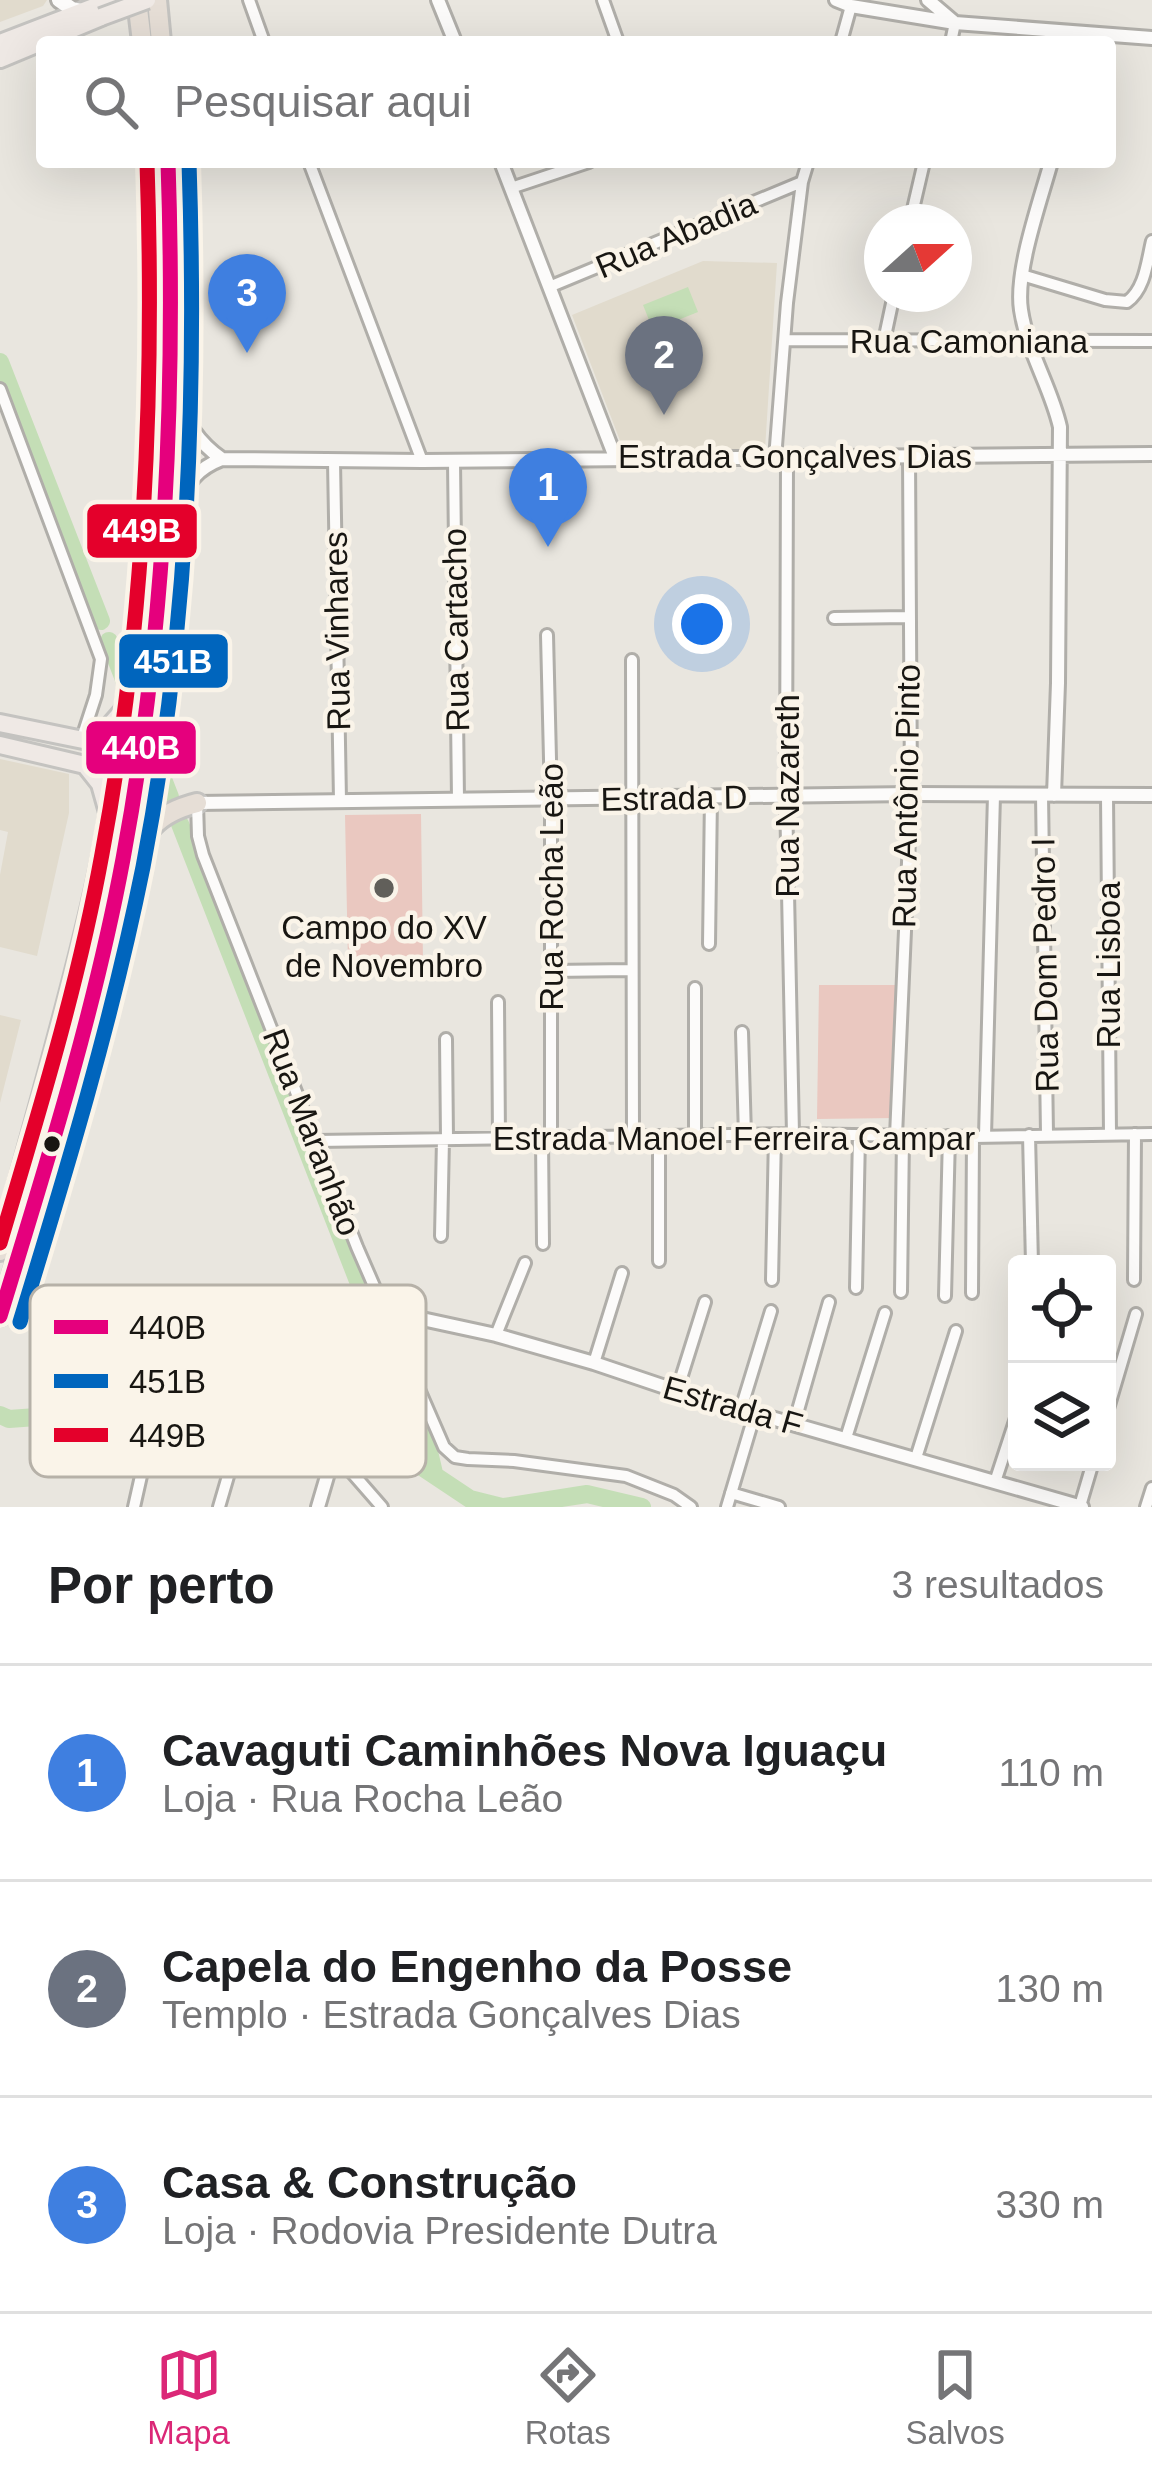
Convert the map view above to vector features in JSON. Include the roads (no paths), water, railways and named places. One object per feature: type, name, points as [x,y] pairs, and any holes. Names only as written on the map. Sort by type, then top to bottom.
[{"type":"highway","points":[[137,0],[141,36]]},
{"type":"highway","points":[[157,0],[160,36]]},
{"type":"highway","points":[[0,1251],[91,907],[134,659],[145,558],[156,337],[152,168]]},
{"type":"highway","points":[[0,1316],[88,1008],[115,898],[140,747],[165,526],[172,392],[168,168]]},
{"type":"highway","points":[[115,898],[149,827],[197,803]]},
{"type":"main road","points":[[51,23],[57,0],[72,9],[98,9]]},
{"type":"main road","points":[[0,43],[98,9],[147,0]]},
{"type":"main road","points":[[45,36],[98,9]]},
{"type":"main road","points":[[0,59],[36,41]]},
{"type":"main road","points":[[0,723],[92,740],[126,705]]},
{"type":"main road","points":[[39,753],[46,743],[42,732]]},
{"type":"main road","points":[[0,745],[88,766],[100,784],[109,817]]},
{"type":"street","points":[[249,0],[262,36]]},
{"type":"street","points":[[439,0],[453,36]]},
{"type":"street","points":[[603,0],[617,36]]},
{"type":"street","points":[[836,0],[955,22],[1074,36]]},
{"type":"street","points":[[928,0],[955,22]]},
{"type":"street","points":[[843,36],[851,6]]},
{"type":"street","points":[[952,36],[955,22]]},
{"type":"street","points":[[1116,37],[1152,38]]},
{"type":"street","points":[[311,168],[422,461]]},
{"type":"street","points":[[503,168],[615,457]]},
{"type":"street","points":[[511,188],[571,168]]},
{"type":"street","name":"Rua Nazareth","points":[[793,1134],[781,459],[787,303],[806,168]]},
{"type":"street","points":[[914,204],[923,168]]},
{"type":"street","points":[[1048,795],[1061,454],[1055,405],[1019,305],[1022,274],[1049,168]]},
{"type":"street","name":"Rua Abadia","points":[[549,287],[802,182]]},
{"type":"street","points":[[1022,274],[1121,303],[1135,297],[1152,241]]},
{"type":"street","points":[[884,341],[891,312]]},
{"type":"street","name":"Rua Camoniana","points":[[785,340],[1152,341]]},
{"type":"street","points":[[0,389],[101,659],[96,695],[81,741]]},
{"type":"street","points":[[165,526],[191,478],[222,459],[194,435],[172,392]]},
{"type":"street","name":"Estrada Gonçalves Dias","points":[[222,459],[1152,454]]},
{"type":"street","name":"Rua Antônio Pinto","points":[[901,1292],[900,1136],[911,794],[909,456]]},
{"type":"street","name":"Rua Cartacho","points":[[454,460],[458,799]]},
{"type":"street","name":"Rua Vinhares","points":[[334,461],[340,800]]},
{"type":"street","points":[[834,618],[909,617]]},
{"type":"street","name":"Rua Rocha Leão","points":[[543,1244],[551,971],[548,635]]},
{"type":"street","points":[[632,660],[634,1137]]},
{"type":"street","points":[[972,1293],[994,795]]},
{"type":"street","name":"Rua Dom Pedro I","points":[[1047,1134],[1048,795]]},
{"type":"street","name":"Estrada D","points":[[197,803],[1152,795]]},
{"type":"street","points":[[709,944],[711,796]]},
{"type":"street","name":"Rua Lisboa","points":[[1107,796],[1110,1134]]},
{"type":"street","name":"Rua Maranhão","points":[[197,803],[203,855],[373,1285]]},
{"type":"street","points":[[551,971],[631,970]]},
{"type":"street","points":[[695,988],[695,1136]]},
{"type":"street","points":[[498,1002],[499,1139]]},
{"type":"street","points":[[742,1032],[746,1136]]},
{"type":"street","points":[[441,1236],[446,1039]]},
{"type":"street","points":[[1134,1280],[1136,1134]]},
{"type":"street","name":"Estrada Manoel Ferreira Campar","points":[[316,1141],[1152,1134]]},
{"type":"street","points":[[856,1288],[859,1135]]},
{"type":"street","points":[[1029,1135],[1032,1255]]},
{"type":"street","points":[[772,1280],[775,1136]]},
{"type":"street","points":[[945,1296],[949,1136]]},
{"type":"street","points":[[658,1261],[659,1138]]},
{"type":"street","points":[[496,1335],[525,1263]]},
{"type":"street","points":[[594,1363],[622,1274]]},
{"type":"street","points":[[677,1391],[705,1303]]},
{"type":"street","points":[[794,1424],[829,1303]]},
{"type":"street","points":[[728,1507],[771,1311]]},
{"type":"street","points":[[846,1438],[885,1313]]},
{"type":"street","points":[[1116,1381],[1136,1313]]},
{"type":"street","name":"Estrada F","points":[[426,1319],[594,1363],[1081,1507]]},
{"type":"street","points":[[916,1458],[956,1331]]},
{"type":"street","name":"Rua Maranhão","points":[[426,1408],[449,1453],[626,1476],[691,1507]]},
{"type":"street","points":[[995,1482],[1008,1442]]},
{"type":"street","points":[[1081,1507],[1091,1471]]},
{"type":"street","points":[[134,1507],[141,1477]]},
{"type":"street","points":[[219,1507],[228,1477]]},
{"type":"street","points":[[318,1507],[327,1477]]},
{"type":"street","points":[[356,1477],[382,1507]]},
{"type":"street","points":[[1146,1507],[1152,1488]]},
{"type":"street","points":[[731,1493],[779,1507]]},
{"type":"waterway","points":[[0,362],[101,621]]},
{"type":"waterway","points":[[109,641],[170,797]]},
{"type":"waterway","points":[[180,824],[358,1281]]},
{"type":"waterway","points":[[0,1415],[30,1417]]},
{"type":"waterway","points":[[426,1440],[434,1473]]},
{"type":"waterway","points":[[426,1470],[470,1499],[502,1507]]},
{"type":"waterway","points":[[504,1507],[587,1494],[642,1507]]},
{"type":"place","name":"Casa & Construção","points":[[247,353]]},
{"type":"place","name":"Capela do Engenho da Posse","points":[[664,415]]},
{"type":"place","name":"Cavaguti Caminhões Nova Iguaçu","points":[[548,547]]},
{"type":"place","name":"Campo do XV de Novembro","points":[[384,888]]}]
